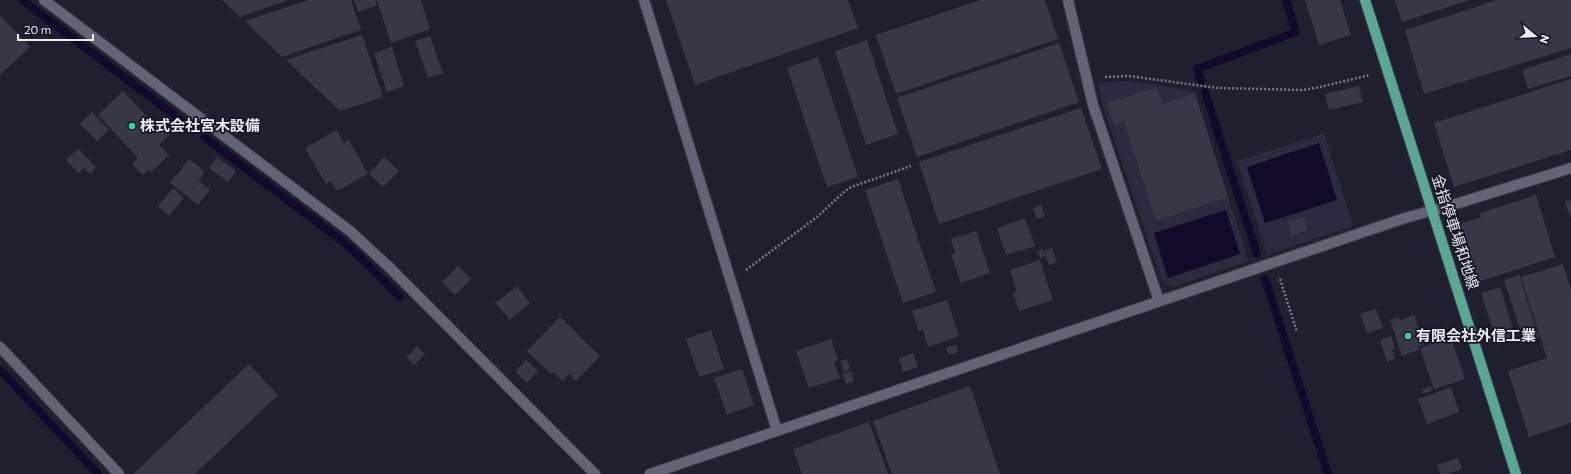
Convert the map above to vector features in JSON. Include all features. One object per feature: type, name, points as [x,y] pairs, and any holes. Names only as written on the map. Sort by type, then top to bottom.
[{"type":"main road","name":"金指停車場和地線","points":[[1365,0],[1516,474]]},
{"type":"street","points":[[44,0],[329,214],[366,245],[595,474]]},
{"type":"street","points":[[644,0],[777,431]]},
{"type":"street","points":[[1068,0],[1093,105],[1159,301]]},
{"type":"street","points":[[650,474],[1405,218],[1571,168]]},
{"type":"street","points":[[0,347],[119,474]]},
{"type":"path","points":[[1087,79],[1129,76],[1218,88],[1303,90],[1320,87],[1387,69]]},
{"type":"path","points":[[730,278],[739,275],[817,217],[851,187],[911,166]]},
{"type":"path","points":[[1274,262],[1297,332]]},
{"type":"shaded area","points":[[1129,81],[1194,91],[1249,261],[1172,287],[1162,282],[1102,103],[1098,83]]},
{"type":"shaded area","points":[[1324,133],[1353,226],[1267,255],[1237,161]]},
{"type":"shaded area","points":[[1319,143],[1337,200],[1265,223],[1247,167]]},
{"type":"shaded area","points":[[1226,210],[1240,254],[1168,278],[1154,233]]},
{"type":"building","points":[[222,0],[288,0],[240,17]]},
{"type":"building","points":[[308,0],[351,0],[361,30],[282,57],[245,21]]},
{"type":"building","points":[[354,0],[375,0],[377,5],[358,12]]},
{"type":"building","points":[[377,0],[421,0],[430,29],[391,43]]},
{"type":"building","points":[[666,0],[848,0],[858,28],[695,85]]},
{"type":"building","points":[[980,0],[1045,0],[1058,39],[896,94],[876,35]]},
{"type":"building","points":[[1305,0],[1340,0],[1351,35],[1319,45]]},
{"type":"building","points":[[1395,0],[1470,0],[1402,22]]},
{"type":"building","points":[[1497,0],[1571,0],[1571,48],[1424,94],[1405,30]]},
{"type":"building","points":[[0,15],[30,47],[0,75]]},
{"type":"building","points":[[362,35],[383,97],[340,111],[286,60]]},
{"type":"building","points":[[430,36],[443,73],[428,78],[415,41]]},
{"type":"building","points":[[867,40],[898,134],[866,145],[835,51]]},
{"type":"building","points":[[1059,43],[1079,102],[917,157],[897,98]]},
{"type":"building","points":[[392,47],[404,86],[387,92],[374,53]]},
{"type":"building","points":[[1571,54],[1571,76],[1528,89],[1522,70]]},
{"type":"building","points":[[818,57],[858,177],[827,187],[787,68]]},
{"type":"building","points":[[1571,79],[1571,150],[1454,187],[1434,123]]},
{"type":"building","points":[[1359,86],[1363,102],[1329,110],[1325,94]]},
{"type":"building","points":[[1157,87],[1163,104],[1195,93],[1228,197],[1156,221],[1124,122],[1114,125],[1107,103]]},
{"type":"building","points":[[123,91],[152,122],[156,119],[170,134],[159,145],[169,155],[151,172],[149,169],[143,175],[132,164],[138,158],[98,115]]},
{"type":"building","points":[[1081,108],[1102,169],[939,224],[919,162]]},
{"type":"building","points":[[92,112],[109,130],[97,141],[80,124]]},
{"type":"building","points":[[337,130],[344,143],[349,140],[368,174],[337,191],[331,181],[326,184],[305,148]]},
{"type":"building","points":[[78,149],[96,167],[90,174],[84,168],[78,173],[66,160]]},
{"type":"building","points":[[217,157],[236,171],[228,182],[209,168]]},
{"type":"building","points":[[384,157],[399,171],[383,187],[369,174]]},
{"type":"building","points":[[189,159],[205,172],[187,196],[170,183]]},
{"type":"building","points":[[898,179],[936,292],[903,303],[865,190]]},
{"type":"building","points":[[199,181],[210,190],[198,205],[187,196]]},
{"type":"building","points":[[173,188],[184,198],[169,216],[158,206]]},
{"type":"building","points":[[1536,195],[1555,257],[1478,282],[1460,224],[1481,217],[1480,213]]},
{"type":"building","points":[[1571,200],[1571,219],[1565,202]]},
{"type":"building","points":[[1041,205],[1045,216],[1037,219],[1033,208]]},
{"type":"building","points":[[1304,217],[1308,230],[1291,236],[1287,222]]},
{"type":"building","points":[[1025,218],[1035,246],[1006,255],[997,228]]},
{"type":"building","points":[[976,231],[990,273],[961,283],[951,254],[955,254],[951,239]]},
{"type":"building","points":[[1052,248],[1057,262],[1049,265],[1044,251]]},
{"type":"building","points":[[1043,249],[1045,256],[1040,258],[1038,251]]},
{"type":"building","points":[[1040,260],[1053,300],[1019,311],[1013,293],[1017,291],[1010,270]]},
{"type":"building","points":[[1563,264],[1571,290],[1571,423],[1529,437],[1508,371],[1547,358],[1521,277]]},
{"type":"building","points":[[458,266],[471,279],[455,295],[442,282]]},
{"type":"building","points":[[1519,275],[1539,337],[1524,341],[1504,280]]},
{"type":"building","points":[[517,286],[530,303],[510,320],[495,303]]},
{"type":"building","points":[[1500,287],[1516,339],[1498,345],[1481,293]]},
{"type":"building","points":[[947,300],[959,336],[928,347],[923,330],[919,331],[912,311]]},
{"type":"building","points":[[1376,309],[1383,328],[1367,333],[1360,314]]},
{"type":"building","points":[[1414,315],[1424,345],[1418,347],[1419,350],[1402,356],[1390,320],[1398,317],[1400,320]]},
{"type":"building","points":[[560,317],[600,356],[576,381],[569,374],[563,381],[553,372],[551,374],[527,351]]},
{"type":"building","points":[[711,330],[724,369],[699,377],[686,339]]},
{"type":"building","points":[[1449,332],[1465,379],[1434,389],[1420,348],[1438,342],[1436,336]]},
{"type":"building","points":[[1391,336],[1395,349],[1392,350],[1395,359],[1387,362],[1380,340]]},
{"type":"building","points":[[831,339],[838,360],[834,362],[840,378],[809,388],[796,351]]},
{"type":"building","points":[[956,345],[958,352],[949,355],[946,348]]},
{"type":"building","points":[[417,346],[425,354],[414,365],[406,357]]},
{"type":"building","points":[[913,353],[918,367],[903,372],[899,358]]},
{"type":"building","points":[[847,359],[850,369],[844,372],[840,361]]},
{"type":"building","points":[[526,360],[538,371],[527,383],[515,371]]},
{"type":"building","points":[[249,364],[278,395],[195,474],[134,473]]},
{"type":"building","points":[[742,369],[754,405],[727,415],[714,378]]},
{"type":"building","points":[[851,371],[854,381],[846,384],[843,374]]},
{"type":"building","points":[[970,386],[1000,474],[892,474],[873,421]]},
{"type":"building","points":[[1431,386],[1432,391],[1423,394],[1422,389]]},
{"type":"building","points":[[1451,387],[1459,412],[1427,424],[1418,399]]},
{"type":"building","points":[[869,422],[888,474],[802,474],[793,449]]},
{"type":"building","points":[[1458,458],[1462,469],[1448,474],[1440,474],[1437,465]]},
{"type":"waterway","points":[[22,0],[190,127]]},
{"type":"waterway","points":[[1201,81],[1197,69],[1296,32],[1286,0]]},
{"type":"waterway","points":[[1205,92],[1257,254]]},
{"type":"waterway","points":[[204,137],[342,241],[400,297]]},
{"type":"waterway","points":[[1265,279],[1328,474]]},
{"type":"waterway","points":[[0,370],[98,474]]},
{"type":"place","name":"株式会社宮木設備","points":[[132,126]]},
{"type":"place","name":"有限会社外信工業","points":[[1408,336]]}]
